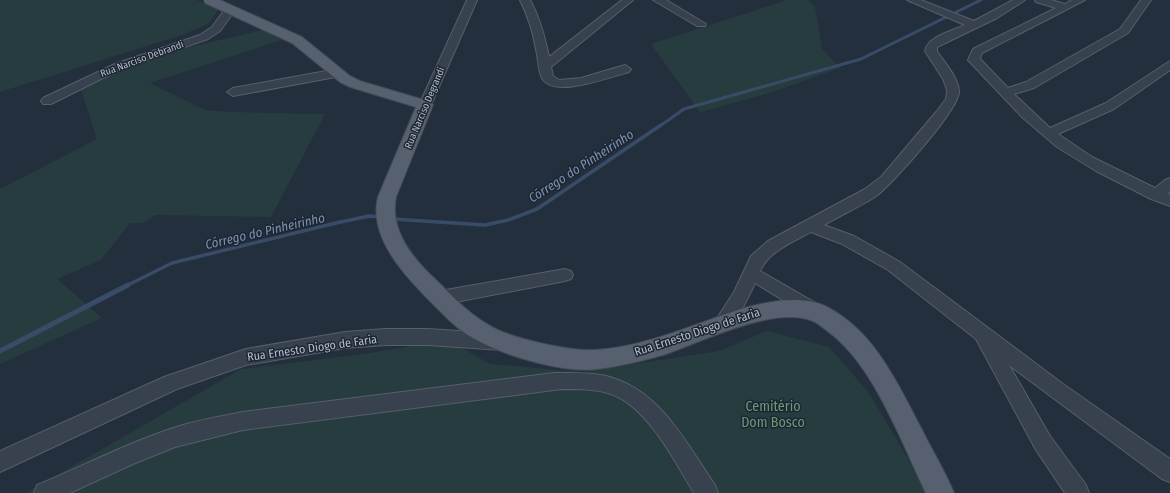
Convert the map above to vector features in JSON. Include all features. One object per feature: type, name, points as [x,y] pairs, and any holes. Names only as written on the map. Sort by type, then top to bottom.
[{"type":"main road","points":[[223,4],[298,40],[345,79],[366,88],[426,105]]},
{"type":"main road","name":"Rua Narciso Degrandi","points":[[385,216],[387,197],[426,105]]},
{"type":"main road","name":"Rua Ernesto Diogo de Faria","points":[[385,216],[404,260],[440,298],[479,331],[502,342],[527,350],[564,358],[595,360],[627,355],[663,345],[751,314],[772,310],[794,309],[819,314],[839,327],[856,343],[881,375],[940,493]]},
{"type":"street","name":"Rua Narciso Degrandi","points":[[426,105],[472,0]]},
{"type":"street","points":[[525,0],[535,23],[550,80],[560,84],[625,69]]},
{"type":"street","points":[[546,65],[628,0]]},
{"type":"street","points":[[658,0],[701,24]]},
{"type":"street","points":[[912,0],[924,2],[974,25]]},
{"type":"street","points":[[723,323],[741,295],[757,260],[774,245],[812,226],[870,193],[886,180],[942,114],[952,99],[953,90],[949,79],[931,51],[932,46],[935,43],[974,25],[1020,0]]},
{"type":"street","points":[[1040,0],[1065,7]]},
{"type":"street","points":[[1080,0],[977,51],[974,60],[1022,110],[1063,144],[1156,195],[1170,201]]},
{"type":"street","points":[[1005,92],[1030,85],[1124,32],[1146,0]]},
{"type":"street","name":"Rua Narciso Debrandi","points":[[47,100],[119,66],[204,37],[216,29],[223,4]]},
{"type":"street","points":[[1049,133],[1110,106],[1170,65]]},
{"type":"street","points":[[233,92],[337,73]]},
{"type":"street","points":[[1156,195],[1170,183]]},
{"type":"street","points":[[812,226],[848,240],[894,266],[981,333],[1170,472]]},
{"type":"street","points":[[751,273],[819,314]]},
{"type":"street","points":[[440,298],[565,275]]},
{"type":"street","points":[[981,333],[1043,443],[1078,493]]},
{"type":"street","name":"Rua Ernesto Diogo de Faria","points":[[0,462],[171,384],[246,357],[345,340],[386,337],[428,337],[462,341],[502,342]]},
{"type":"street","points":[[45,493],[140,450],[175,437],[206,428],[244,421],[554,381],[586,381],[606,384],[634,396],[661,425],[707,493]]},
{"type":"green space","points":[[0,0],[197,0],[218,10],[208,24],[182,35],[0,92]]},
{"type":"green space","points":[[787,0],[808,0],[815,7],[822,49],[840,68],[767,94],[700,112],[651,44]]},
{"type":"green space","points":[[262,30],[282,40],[150,83],[205,110],[325,114],[271,217],[156,215],[143,223],[130,223],[101,260],[57,279],[102,318],[0,364],[0,189],[97,139],[81,90],[101,78],[145,59],[168,52]]},
{"type":"green space","name":"Cemitério Dom Bosco","points":[[767,331],[829,347],[869,393],[913,467],[926,493],[26,493],[241,369],[370,353],[448,340],[490,364],[583,372],[719,351]]},
{"type":"waterway","name":"Córrego do Pinheirinho","points":[[660,126],[684,109],[861,59],[981,0]]},
{"type":"waterway","name":"Córrego do Pinheirinho","points":[[392,219],[485,225],[508,220],[537,209],[661,125]]},
{"type":"waterway","name":"Córrego do Pinheirinho","points":[[128,285],[172,263],[336,223],[369,216],[381,217]]},
{"type":"waterway","name":"Córrego do Pinheirinho","points":[[0,351],[128,285]]}]
